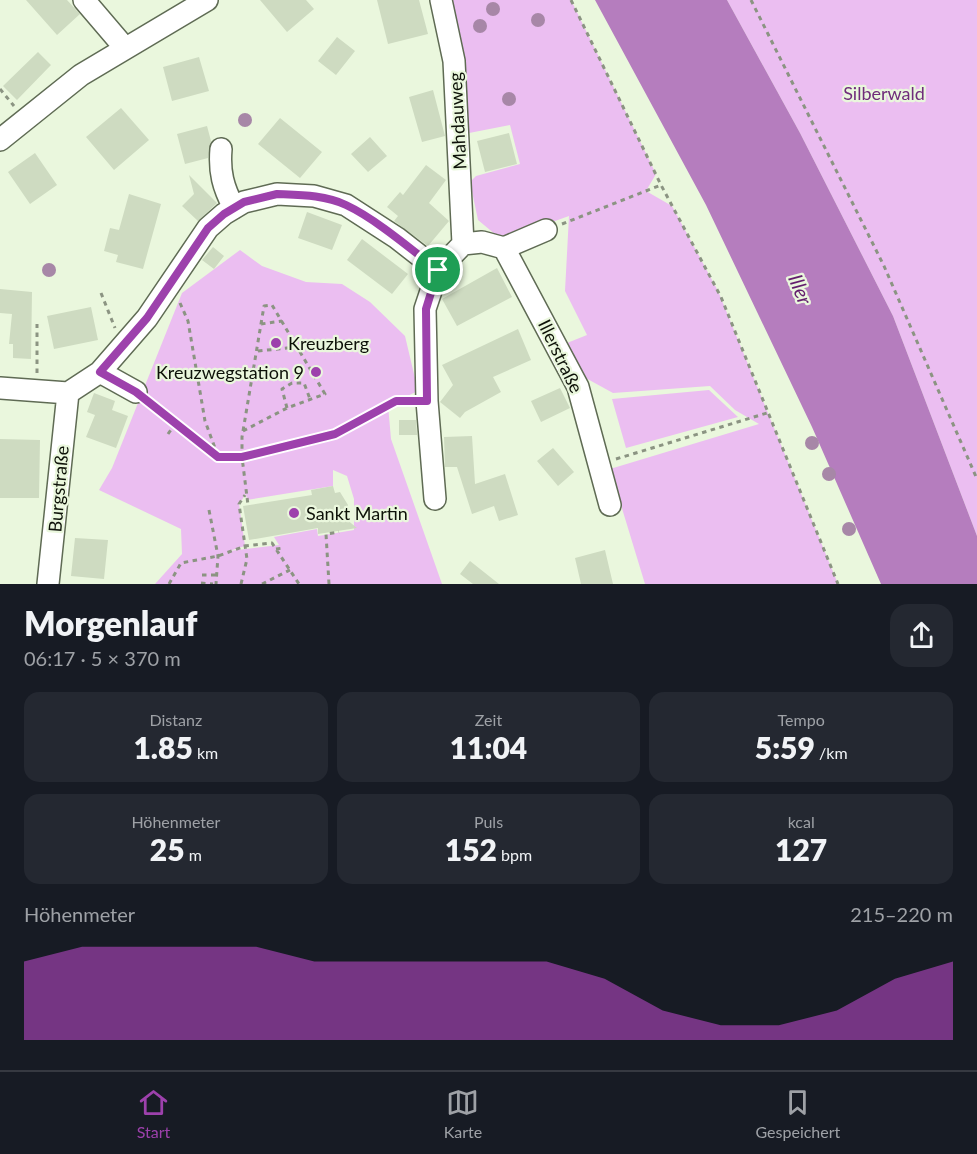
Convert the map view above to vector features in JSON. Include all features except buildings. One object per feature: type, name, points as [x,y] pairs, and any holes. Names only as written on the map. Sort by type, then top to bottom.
[{"type":"street","points":[[84,0],[125,48]]},
{"type":"street","points":[[0,140],[81,75],[207,0]]},
{"type":"street","name":"Mahdauweg","points":[[441,0],[454,62],[463,244]]},
{"type":"street","points":[[221,149],[221,179],[234,208]]},
{"type":"street","points":[[0,388],[68,393],[100,372],[147,318],[208,228],[244,202],[277,194],[314,196],[346,205],[398,238],[438,270]]},
{"type":"street","points":[[435,499],[427,401],[426,309],[438,270],[463,244],[483,242],[504,248],[546,230]]},
{"type":"street","name":"Illerstraße","points":[[504,248],[578,387],[610,505]]},
{"type":"street","points":[[100,372],[136,392]]},
{"type":"street","name":"Burgstraße","points":[[48,584],[68,393]]},
{"type":"path","points":[[571,0],[661,185],[721,297],[838,584]]},
{"type":"path","points":[[751,0],[884,266],[977,478]]},
{"type":"path","points":[[546,230],[661,185]]},
{"type":"path","points":[[171,282],[188,321],[205,421],[218,457]]},
{"type":"path","points":[[101,292],[122,346]]},
{"type":"path","points":[[243,431],[286,408],[325,394],[272,305],[264,306],[258,351],[243,431],[242,437],[248,505]]},
{"type":"path","points":[[261,324],[282,321]]},
{"type":"path","points":[[37,324],[37,389]]},
{"type":"path","points":[[258,351],[298,346]]},
{"type":"path","points":[[286,408],[282,389],[292,383],[304,383],[310,399]]},
{"type":"path","points":[[136,392],[218,457],[242,457],[335,434],[396,401],[427,401]]},
{"type":"path","points":[[600,464],[767,413]]},
{"type":"path","points":[[168,434],[175,424]]},
{"type":"path","points":[[241,584],[247,559],[239,504],[246,493]]},
{"type":"path","points":[[201,583],[215,584],[217,575],[218,556],[209,510]]},
{"type":"path","points":[[329,584],[326,534],[339,532]]},
{"type":"path","points":[[253,539],[254,545]]},
{"type":"path","points":[[169,584],[180,563],[218,556],[245,546],[272,543],[299,584]]},
{"type":"path","points":[[276,549],[284,548]]},
{"type":"path","points":[[262,584],[290,570]]},
{"type":"path","points":[[202,575],[217,575]]},
{"type":"green space","points":[[449,0],[571,0],[656,174],[646,191],[672,206],[718,291],[838,584],[645,584],[610,469],[759,424],[735,410],[710,386],[613,393],[582,376],[567,343],[587,335],[565,291],[569,216],[502,240],[478,220],[470,182],[476,176],[520,164],[510,125],[464,134]]},
{"type":"green space","name":"Silberwald","points":[[727,0],[977,0],[977,536],[893,316],[800,133]]},
{"type":"green space","points":[[240,250],[262,266],[306,282],[342,284],[370,302],[405,336],[418,391],[388,405],[391,439],[442,584],[155,584],[182,554],[181,529],[99,490],[112,468],[182,293]],"holes":[[[333,470],[347,476],[354,499],[354,530],[318,536],[317,529],[274,537],[279,545],[229,551],[245,546],[239,504],[246,494],[247,500],[333,486]]]},
{"type":"green space","points":[[709,390],[738,417],[626,448],[612,399]]},
{"type":"water","name":"Iller","points":[[595,0],[727,0],[800,133],[893,316],[977,536],[977,584],[881,584],[812,427],[706,205]]},
{"type":"place","name":"Kreuzberg","points":[[276,343]]},
{"type":"place","name":"Kreuzwegstation 9","points":[[316,372]]},
{"type":"place","name":"Sankt Martin","points":[[294,513]]},
{"type":"route","points":[[277,194],[314,196],[346,205],[398,238],[438,270],[426,309],[427,401],[396,401],[335,434],[242,457],[218,457],[136,392],[100,372],[147,318],[208,228],[224,214],[244,202],[277,194]]}]
